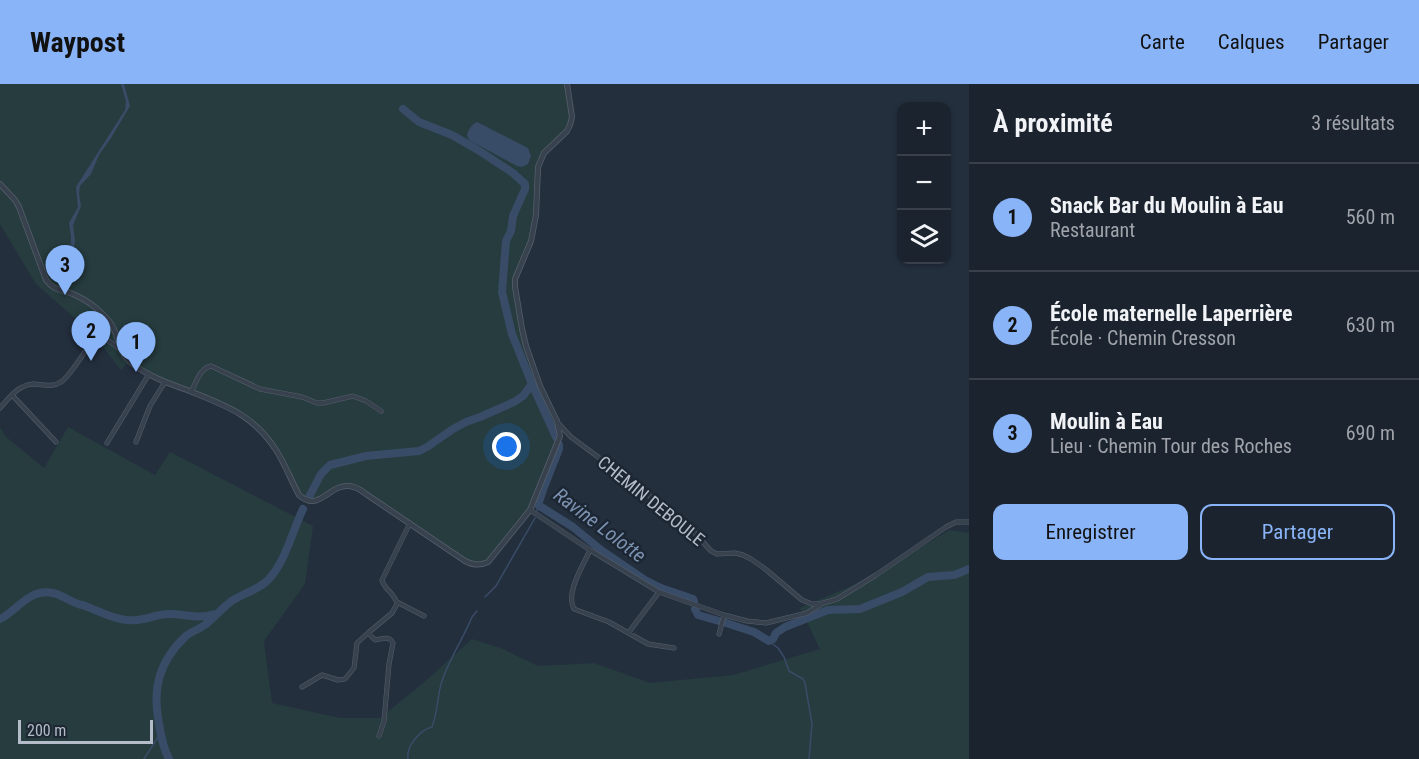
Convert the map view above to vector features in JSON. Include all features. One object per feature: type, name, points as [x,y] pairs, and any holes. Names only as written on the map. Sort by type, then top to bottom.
[{"type":"street","points":[[0,184],[19,207],[46,280],[60,291],[75,295],[95,307],[115,330],[120,349],[131,363],[165,382],[230,407],[246,417],[276,450],[299,495],[304,499],[318,500],[340,487],[353,486],[465,561],[474,565],[482,565],[488,562],[530,510],[559,440],[560,432],[557,421],[534,370],[522,329],[515,287],[531,241],[537,206],[538,166],[544,153],[567,131],[570,125],[572,117],[567,84]]},
{"type":"street","points":[[0,408],[12,394],[26,386],[35,384],[51,386],[62,381],[95,338],[105,339],[120,349]]},
{"type":"street","points":[[191,392],[203,369],[211,366],[260,389],[302,397],[317,403],[353,396],[366,400],[381,411]]},
{"type":"street","points":[[107,443],[148,374]]},
{"type":"street","points":[[136,442],[150,406],[165,382]]},
{"type":"street","points":[[12,394],[56,442]]},
{"type":"street","name":"CHEMIN DEBOULE","points":[[557,421],[571,437],[636,485],[695,533],[711,551],[717,554],[743,555],[764,568],[802,600],[820,604]]},
{"type":"street","points":[[530,510],[659,592],[724,615],[766,623],[807,613],[820,604],[837,599],[946,527],[956,522],[969,522]]},
{"type":"street","points":[[410,523],[382,580],[385,588],[397,602],[424,616]]},
{"type":"street","points":[[590,550],[574,585],[572,595],[574,609],[601,618],[648,644],[674,648]]},
{"type":"street","points":[[628,632],[659,592]]},
{"type":"street","points":[[302,687],[322,675],[338,680],[345,679],[354,668],[357,643],[392,613],[397,602]]},
{"type":"street","points":[[719,634],[724,615]]},
{"type":"street","points":[[368,633],[375,640],[386,638],[392,640],[393,643],[384,721],[379,736]]},
{"type":"green space","points":[[0,84],[567,84],[570,125],[544,153],[538,166],[536,215],[531,241],[515,279],[526,346],[560,432],[530,510],[488,562],[474,565],[366,494],[347,486],[311,501],[299,495],[276,450],[246,417],[165,382],[129,361],[121,370],[93,334],[36,284],[0,224]]},
{"type":"green space","points":[[0,427],[5,436],[44,468],[68,427],[155,475],[170,452],[313,526],[305,584],[264,641],[272,703],[340,718],[380,718],[472,639],[503,649],[538,666],[594,663],[650,683],[733,675],[820,649],[800,608],[877,575],[949,530],[969,533],[969,759],[0,759]]},
{"type":"water","points":[[121,84],[124,84],[130,106],[99,155],[91,174],[80,186],[81,206],[73,225],[75,241],[73,256],[64,283],[70,257],[69,223],[78,207],[76,187],[125,110],[126,102]]},
{"type":"water","points":[[477,122],[528,148],[531,156],[528,164],[522,167],[517,166],[469,140],[468,131]]},
{"type":"waterway","points":[[403,109],[419,122],[452,135],[478,150],[513,173],[525,184],[506,241],[502,292],[512,334],[556,437]]},
{"type":"waterway","points":[[309,497],[321,474],[330,465],[366,456],[419,451],[466,422],[514,402],[523,396],[532,384]]},
{"type":"waterway","name":"Ravine Lolotte","points":[[559,445],[538,505],[573,527],[601,550],[645,580],[694,601]]},
{"type":"waterway","name":"Ravine Lolotte","points":[[537,511],[538,505]]},
{"type":"waterway","points":[[169,759],[162,742],[156,699],[160,676],[169,655],[186,636],[206,624],[233,600],[269,579],[284,555],[303,509]]},
{"type":"waterway","points":[[485,597],[496,586],[535,518]]},
{"type":"waterway","name":"Ravine Lolotte","points":[[726,623],[754,632],[769,641],[785,627],[828,610],[860,609],[902,592],[928,577],[954,575],[969,569]]},
{"type":"waterway","points":[[0,619],[30,597],[45,592],[57,594],[110,616],[130,620],[167,614],[199,616],[215,614]]},
{"type":"waterway","name":"Ravine Lolotte","points":[[695,609],[698,615],[719,621]]},
{"type":"waterway","points":[[408,759],[409,749],[415,739],[423,731],[432,727],[445,673],[477,611]]},
{"type":"waterway","points":[[769,641],[778,648],[789,671],[803,679],[805,683],[812,724],[809,759]]},
{"type":"waterway","points":[[144,759],[160,734]]},
{"type":"place","name":"Moulin à Eau","points":[[65,295]]},
{"type":"place","name":"École maternelle Laperrière","points":[[91,361]]},
{"type":"place","name":"Snack Bar du Moulin à Eau","points":[[136,372]]}]
